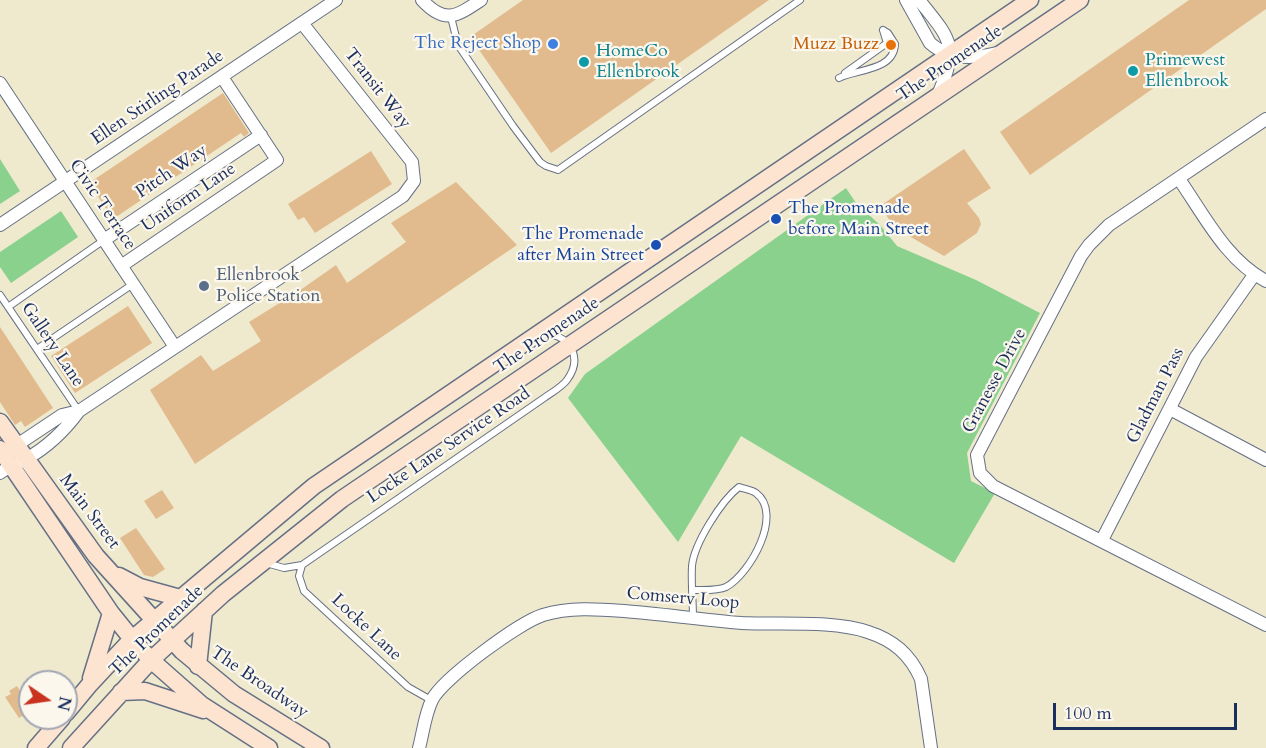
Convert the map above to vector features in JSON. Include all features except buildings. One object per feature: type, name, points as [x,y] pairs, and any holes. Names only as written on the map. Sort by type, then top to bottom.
[{"type":"main road","name":"The Promenade","points":[[78,698],[132,639],[314,486],[1030,0]]},
{"type":"main road","name":"The Promenade","points":[[71,748],[151,660],[204,611],[342,499],[1080,0]]},
{"type":"main road","name":"Main Street","points":[[0,422],[8,457],[111,613],[132,639]]},
{"type":"main road","name":"Main Street","points":[[8,457],[153,621]]},
{"type":"main road","points":[[108,570],[140,587],[180,598]]},
{"type":"main road","points":[[198,666],[204,611]]},
{"type":"main road","points":[[90,684],[111,613]]},
{"type":"main road","name":"The Broadway","points":[[153,621],[198,666],[234,694],[321,748]]},
{"type":"main road","points":[[132,639],[151,660],[202,705],[270,748]]},
{"type":"main road","points":[[122,692],[145,691],[216,714]]},
{"type":"main road","points":[[36,748],[52,730]]},
{"type":"street","name":"Ellen Stirling Parade","points":[[0,225],[336,0]]},
{"type":"street","points":[[422,0],[434,12],[451,16],[462,13],[481,0]]},
{"type":"street","points":[[906,0],[930,43],[935,47],[967,58],[1004,51]]},
{"type":"street","points":[[919,0],[947,37],[950,46],[945,79],[938,95]]},
{"type":"street","name":"Transit Way","points":[[175,347],[403,196],[414,181],[412,162],[302,23]]},
{"type":"street","points":[[222,76],[261,135]]},
{"type":"street","name":"Civic Terrace","points":[[0,83],[175,347]]},
{"type":"street","name":"Granesse Drive","points":[[1266,120],[1109,225],[1089,245],[1081,256],[977,455],[980,473],[993,486],[1266,625]]},
{"type":"street","name":"Uniform Lane","points":[[121,266],[277,159],[261,135]]},
{"type":"street","name":"Pitch Way","points":[[104,240],[261,135]]},
{"type":"street","points":[[1179,178],[1222,243],[1254,275],[1266,281]]},
{"type":"street","name":"Gladman Pass","points":[[1102,540],[1205,343],[1254,275]]},
{"type":"street","points":[[8,457],[62,415],[78,411],[175,347]]},
{"type":"street","points":[[1170,410],[1266,460]]},
{"type":"street","name":"Comserv Loop","points":[[419,748],[431,700],[450,678],[515,630],[540,616],[587,609],[741,622],[841,627],[868,632],[891,642],[905,652],[921,678],[931,748]]},
{"type":"lane","points":[[451,16],[458,45],[513,126],[540,162],[552,169],[561,169],[800,0]]},
{"type":"lane","points":[[883,30],[888,33],[895,44],[893,54],[888,60],[873,68],[839,78],[887,43],[883,30]]},
{"type":"lane","points":[[8,307],[104,240]]},
{"type":"lane","points":[[37,349],[133,284]]},
{"type":"lane","name":"Gallery Lane","points":[[0,295],[78,411]]},
{"type":"lane","points":[[539,333],[551,334],[569,344]]},
{"type":"lane","name":"Locke Lane Service Road","points":[[263,562],[284,568],[302,565],[544,398],[567,381],[574,365],[574,352],[569,344]]},
{"type":"lane","points":[[693,618],[692,565],[696,551],[720,508],[732,492],[739,487],[755,492],[765,502],[767,519],[761,542],[749,564],[737,579],[723,588],[694,590]]},
{"type":"lane","name":"Locke Lane","points":[[302,565],[299,576],[304,591],[408,687],[431,700]]},
{"type":"green space","points":[[0,159],[20,191],[0,204]]},
{"type":"green space","points":[[846,188],[856,203],[880,225],[897,246],[976,280],[1040,313],[967,453],[971,481],[995,493],[954,563],[741,436],[678,542],[568,398],[585,374]]},
{"type":"green space","points":[[61,211],[78,237],[11,283],[0,267],[0,252]]},
{"type":"place","name":"The Reject Shop","points":[[553,44]]},
{"type":"place","name":"Muzz Buzz","points":[[891,45]]},
{"type":"place","name":"HomeCo Ellenbrook","points":[[584,62]]},
{"type":"place","name":"Primewest Ellenbrook","points":[[1133,71]]},
{"type":"place","name":"The Promenade before Main Street","points":[[776,219]]},
{"type":"place","name":"The Promenade after Main Street","points":[[656,245]]},
{"type":"place","name":"Ellenbrook Police Station","points":[[204,286]]}]
